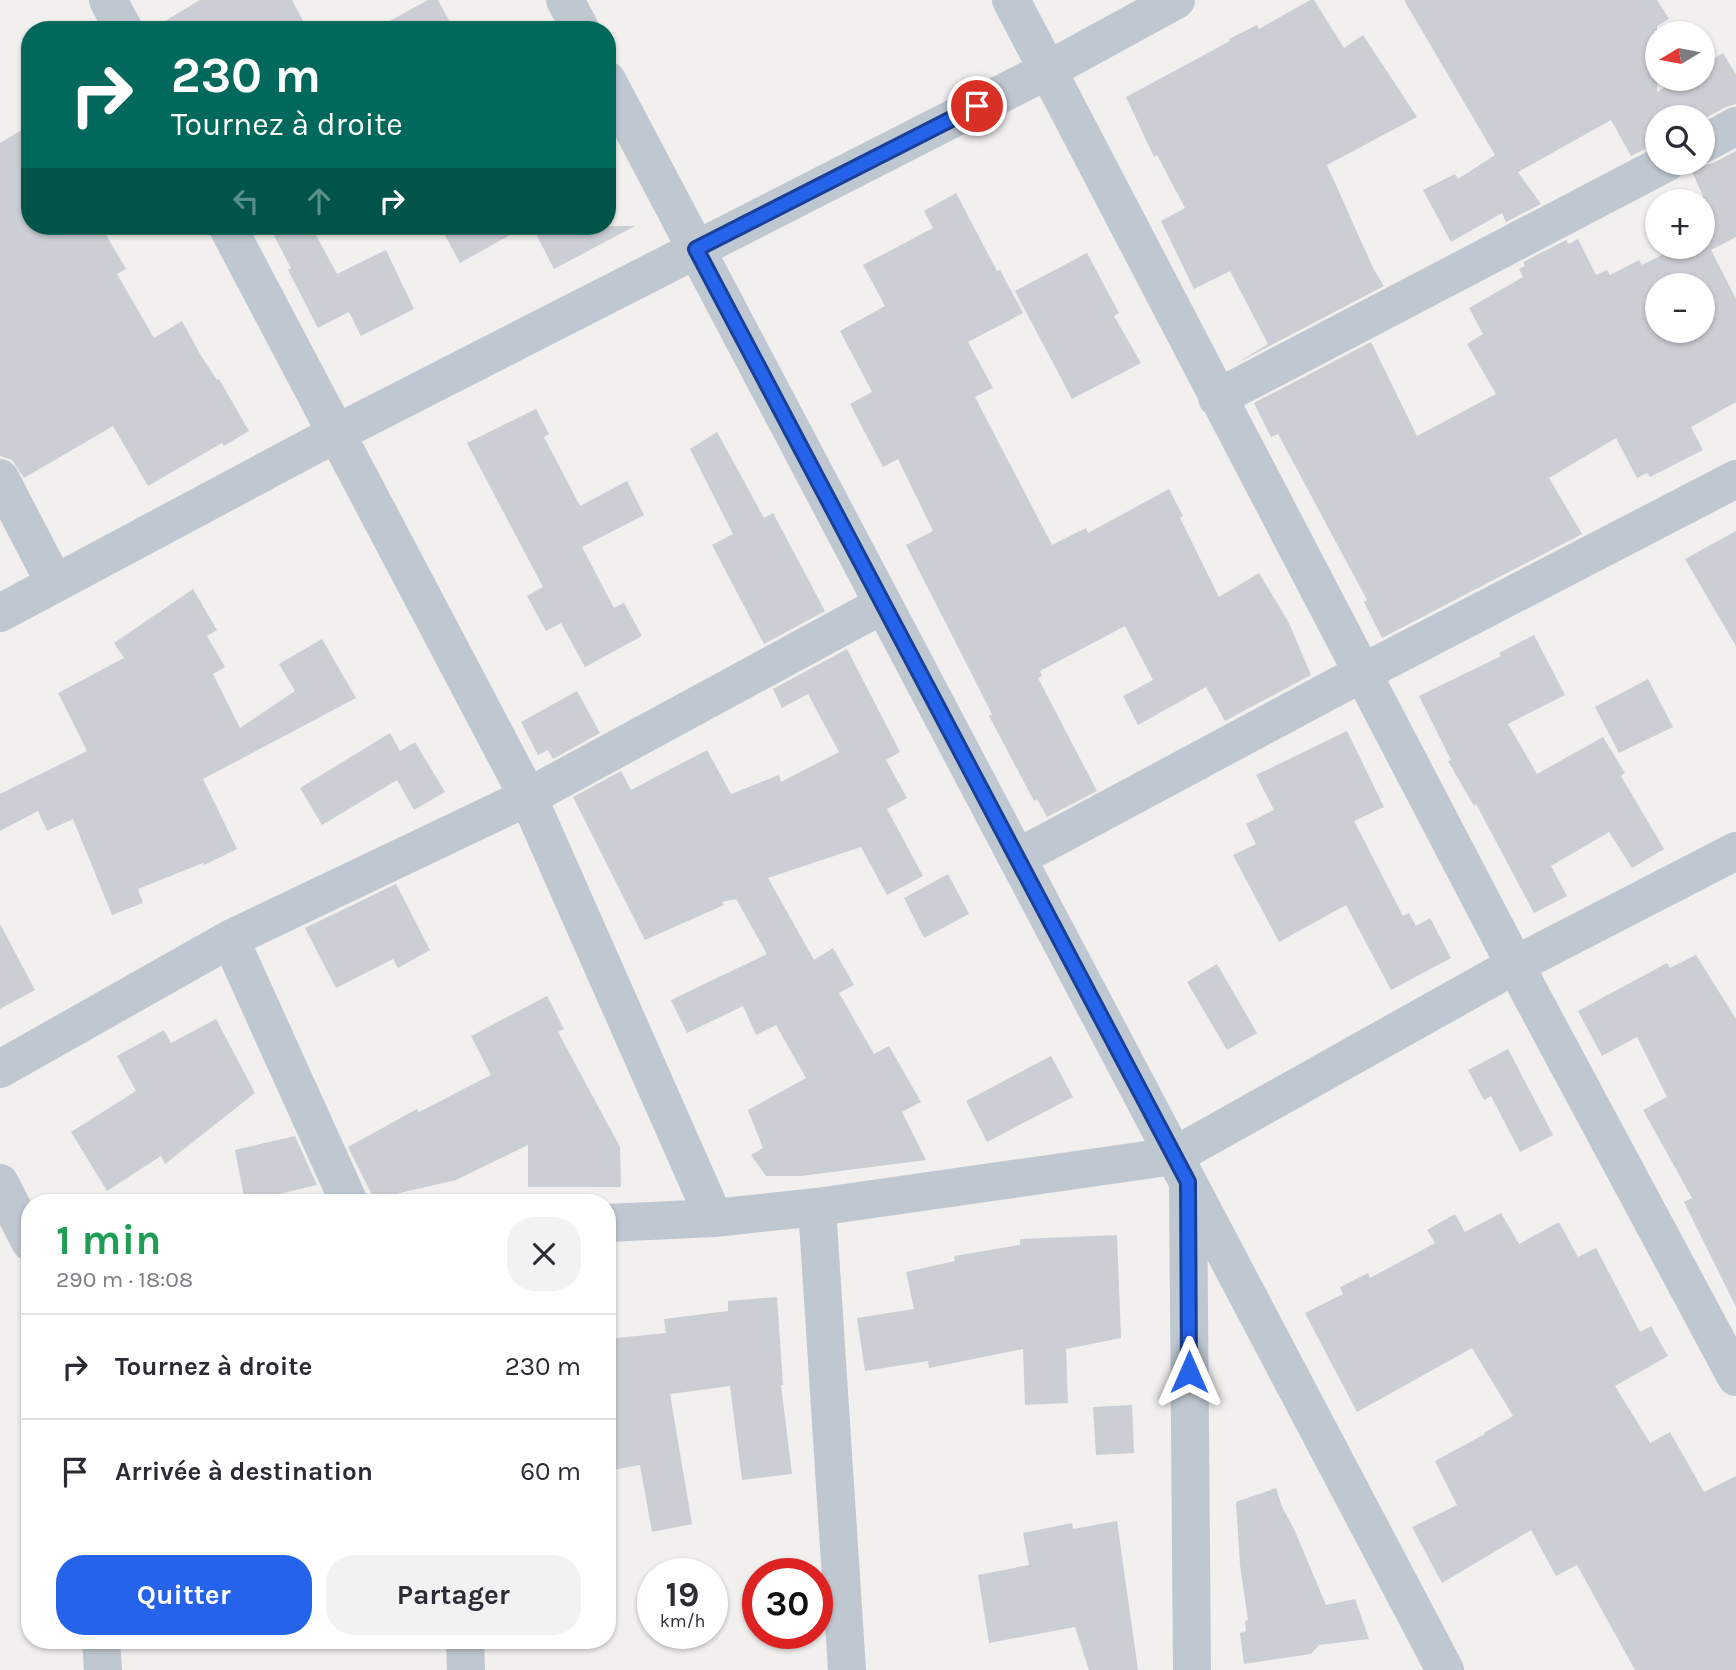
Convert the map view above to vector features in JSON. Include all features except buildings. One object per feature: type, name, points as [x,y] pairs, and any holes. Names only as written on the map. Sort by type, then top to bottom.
[{"type":"street","points":[[108,0],[119,21]]},
{"type":"street","points":[[565,0],[576,21]]},
{"type":"street","points":[[1011,0],[1515,965],[1723,1320],[1736,1377]]},
{"type":"street","points":[[0,613],[337,433],[1048,70],[1176,0]]},
{"type":"street","points":[[616,97],[1445,1670]]},
{"type":"street","points":[[1715,137],[1736,126]]},
{"type":"street","points":[[1217,398],[1645,174]]},
{"type":"street","points":[[232,235],[528,797],[714,1218]]},
{"type":"street","points":[[0,478],[55,584]]},
{"type":"street","points":[[1017,859],[1364,672],[1736,479]]},
{"type":"street","points":[[0,1069],[230,939],[528,797],[883,605]]},
{"type":"street","points":[[616,1223],[714,1218],[1181,1169],[1515,965],[1736,851]]},
{"type":"street","points":[[230,939],[345,1194]]},
{"type":"street","points":[[1181,1169],[1192,1670]]},
{"type":"street","points":[[0,1183],[21,1224]]},
{"type":"street","points":[[817,1207],[847,1670]]},
{"type":"street","points":[[0,1255],[21,1255]]},
{"type":"street","points":[[102,1649],[103,1670]]},
{"type":"street","points":[[466,1649],[467,1670]]},
{"type":"route","points":[[977,106],[696,249],[1188,1182],[1189,1372]]}]
